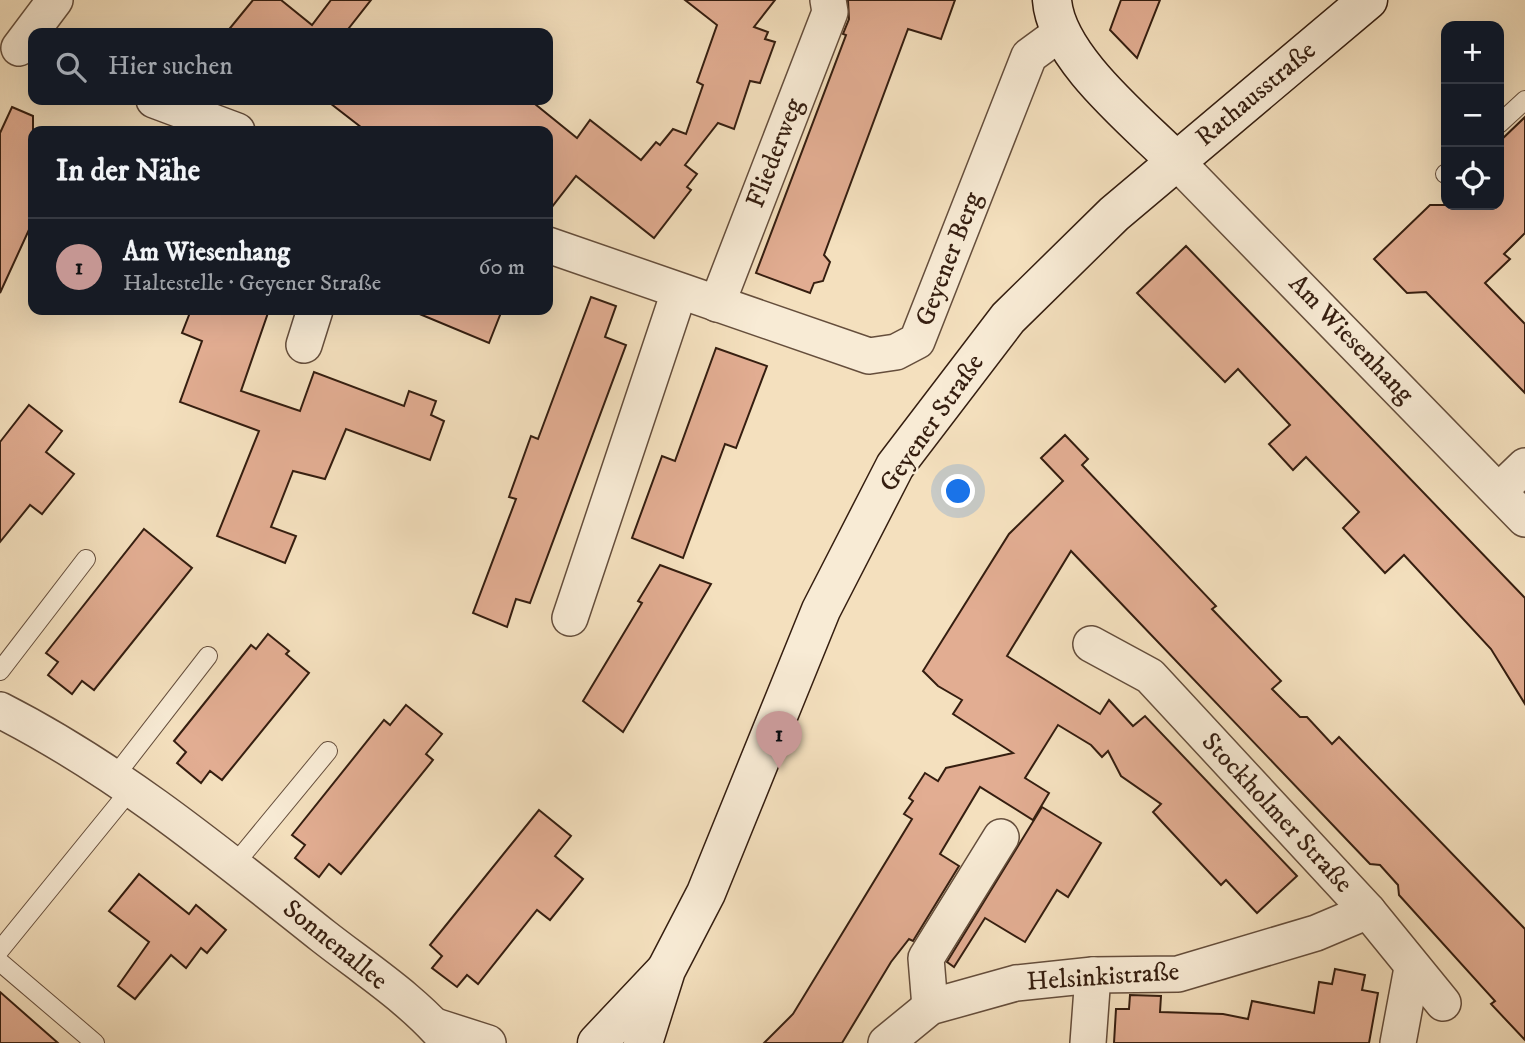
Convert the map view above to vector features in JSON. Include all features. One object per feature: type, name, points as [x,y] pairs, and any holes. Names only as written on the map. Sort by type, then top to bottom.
[{"type":"street","points":[[31,28],[55,0]]},
{"type":"street","name":"Fliederweg","points":[[717,304],[830,12],[828,0]]},
{"type":"street","name":"Rathausstraße","points":[[1176,161],[1368,0]]},
{"type":"street","points":[[1056,17],[1081,64],[1176,161]]},
{"type":"street","name":"Geyener Berg","points":[[553,247],[869,356],[896,352],[917,341],[1029,56],[1056,17]]},
{"type":"street","points":[[167,105],[224,126]]},
{"type":"street","name":"Am Wiesenhang","points":[[1176,161],[1525,519]]},
{"type":"street","name":"Geyener Straße","points":[[643,1043],[666,970],[706,893],[821,610],[895,466],[1008,318],[1114,214],[1176,161]]},
{"type":"street","points":[[570,618],[679,292]]},
{"type":"street","points":[[304,345],[313,315]]},
{"type":"street","points":[[1499,491],[1525,466]]},
{"type":"street","name":"Stockholmer Straße","points":[[1091,645],[1150,676],[1368,911],[1443,1003]]},
{"type":"street","name":"Sonnenallee","points":[[0,710],[59,740],[123,782],[234,865],[442,1034],[488,1043]]},
{"type":"street","points":[[930,1007],[926,958],[1001,837]]},
{"type":"street","name":"Helsinkistraße","points":[[886,1043],[930,1007],[1016,983],[1093,975],[1178,974],[1316,933],[1368,911]]},
{"type":"street","points":[[1398,1043],[1412,968]]},
{"type":"street","name":"Geyener Straße","points":[[597,1043],[666,970]]},
{"type":"street","points":[[1088,1043],[1093,975]]},
{"type":"lane","points":[[1504,119],[1525,100]]},
{"type":"lane","points":[[0,671],[86,559]]},
{"type":"lane","points":[[0,950],[123,782],[208,656]]},
{"type":"lane","points":[[234,865],[328,751]]},
{"type":"lane","points":[[0,962],[94,1043]]},
{"type":"building","points":[[253,0],[281,0],[312,25],[331,0],[371,0],[349,28],[230,28]]},
{"type":"building","points":[[685,0],[775,0],[754,27],[768,32],[765,39],[775,42],[760,83],[750,81],[734,129],[718,123],[685,165],[697,174],[687,187],[691,190],[654,238],[576,176],[553,206],[553,126],[360,126],[332,105],[536,105],[577,138],[590,120],[641,160],[656,142],[660,145],[673,129],[686,134],[703,85],[697,82],[717,25]]},
{"type":"building","points":[[848,0],[955,0],[941,39],[908,29],[824,255],[830,262],[823,281],[814,283],[810,293],[756,273],[846,35],[843,34],[849,19]]},
{"type":"building","points":[[1121,0],[1160,0],[1137,58],[1110,30]]},
{"type":"building","points":[[12,107],[33,116],[33,126],[28,126],[28,232],[0,293],[0,133]]},
{"type":"building","points":[[1525,117],[1525,233],[1504,254],[1510,259],[1485,283],[1525,324],[1525,393],[1426,292],[1407,293],[1374,259],[1430,205],[1441,205],[1441,210],[1504,210],[1504,137]]},
{"type":"building","points":[[1186,246],[1525,598],[1525,704],[1491,649],[1404,555],[1385,573],[1343,528],[1359,512],[1306,457],[1293,470],[1269,444],[1290,425],[1238,369],[1225,382],[1137,293]]},
{"type":"building","points":[[591,297],[616,306],[605,337],[626,345],[530,603],[516,599],[507,627],[473,613],[516,499],[509,497],[531,436],[538,439]]},
{"type":"building","points":[[189,315],[267,315],[241,391],[300,411],[314,372],[404,406],[409,391],[436,401],[431,415],[444,421],[430,460],[346,429],[325,479],[293,471],[271,527],[296,536],[285,563],[217,536],[259,431],[180,402],[202,341],[182,333]]},
{"type":"building","points":[[422,315],[500,315],[489,343]]},
{"type":"building","points":[[716,348],[767,366],[736,448],[725,444],[683,558],[632,538],[662,456],[675,461]]},
{"type":"building","points":[[29,405],[62,431],[46,452],[74,474],[42,514],[30,505],[0,542],[0,442]]},
{"type":"building","points":[[1065,435],[1088,459],[1082,465],[1216,606],[1212,609],[1281,681],[1272,689],[1300,717],[1307,717],[1332,744],[1339,737],[1525,929],[1525,1040],[1491,1004],[1495,1001],[1399,895],[1398,885],[1380,865],[1370,864],[1071,551],[1007,656],[1100,714],[1109,700],[1133,726],[1145,716],[1297,876],[1257,913],[1226,880],[1221,885],[1163,823],[1153,812],[1161,804],[1121,776],[1108,751],[1102,757],[1091,745],[1058,725],[1025,778],[1049,793],[1033,820],[980,787],[940,854],[959,866],[913,941],[909,939],[891,962],[842,1043],[764,1043],[793,1014],[912,819],[904,814],[913,801],[909,798],[925,773],[938,781],[946,768],[1013,753],[953,714],[962,700],[938,686],[923,671],[1009,534],[1063,481],[1041,458]]},
{"type":"building","points":[[144,529],[192,568],[94,690],[82,681],[72,694],[48,675],[58,662],[46,653]]},
{"type":"building","points":[[660,565],[711,584],[623,732],[583,701],[642,603],[638,601]]},
{"type":"building","points":[[268,634],[289,651],[286,654],[309,673],[222,780],[210,771],[201,783],[177,763],[186,752],[174,741],[251,645],[256,649]]},
{"type":"building","points":[[406,705],[442,734],[426,754],[433,760],[341,874],[329,864],[319,877],[295,858],[305,845],[292,835],[384,720],[390,725]]},
{"type":"building","points":[[1042,807],[1101,843],[1068,897],[1057,890],[1025,942],[985,918],[954,967],[947,962]]},
{"type":"building","points":[[539,810],[571,836],[555,856],[583,879],[550,920],[537,910],[478,984],[467,975],[457,987],[432,968],[442,956],[430,945]]},
{"type":"building","points":[[139,874],[189,914],[196,905],[226,930],[207,953],[201,948],[186,968],[171,955],[135,999],[118,986],[149,942],[109,911]]},
{"type":"building","points":[[1335,969],[1365,975],[1362,990],[1378,993],[1369,1043],[1114,1043],[1116,1009],[1129,1009],[1130,995],[1161,996],[1160,1012],[1223,1014],[1248,1019],[1252,1001],[1314,1013],[1319,982],[1332,984]]},
{"type":"building","points":[[0,992],[58,1043],[0,1043]]},
{"type":"place","name":"Am Wiesenhang","points":[[779,769]]}]
